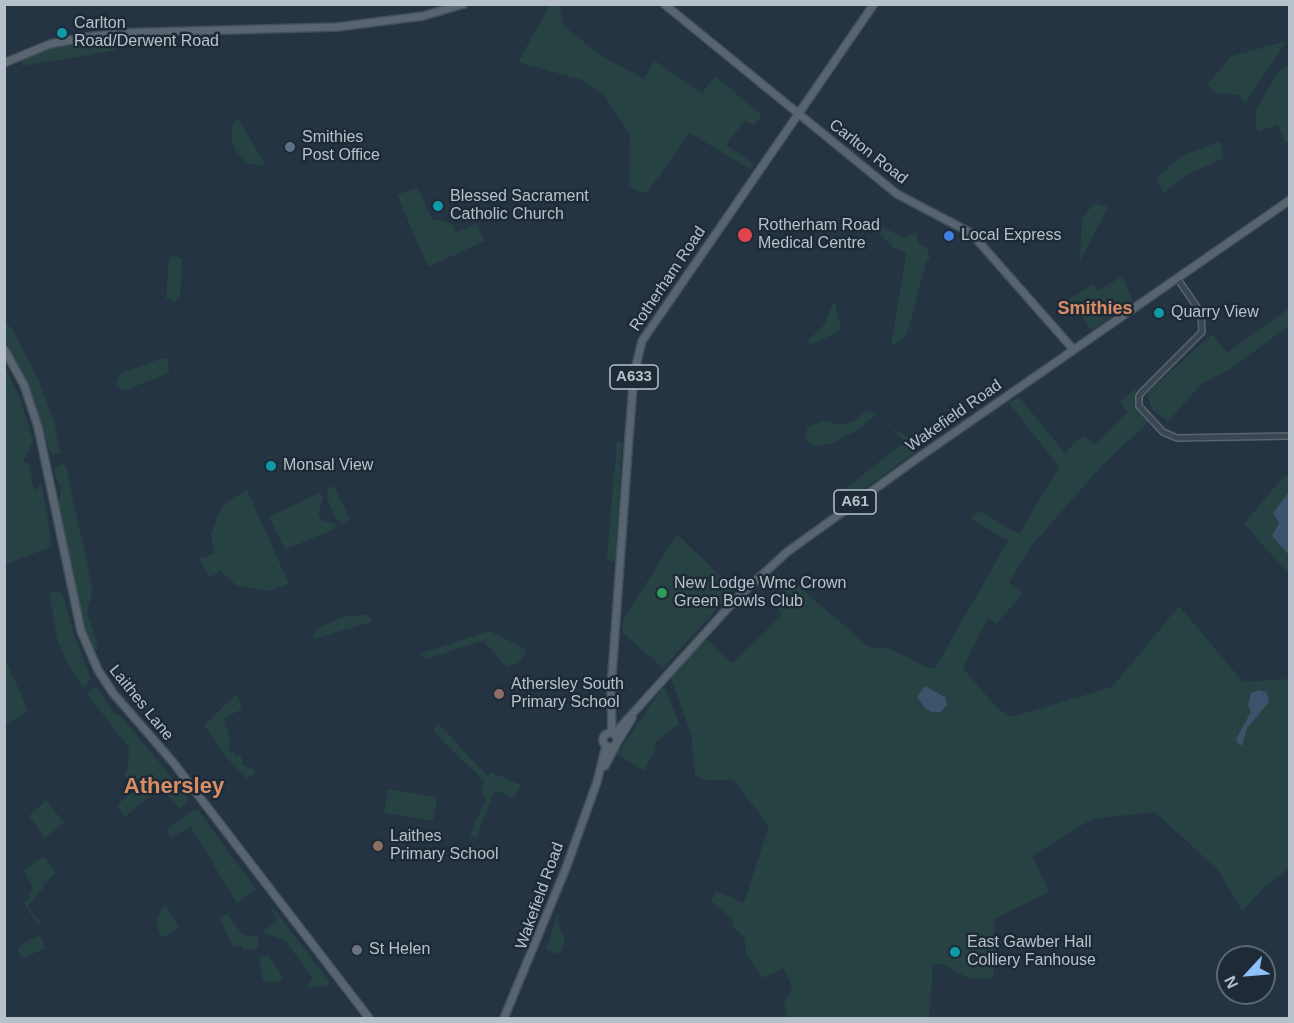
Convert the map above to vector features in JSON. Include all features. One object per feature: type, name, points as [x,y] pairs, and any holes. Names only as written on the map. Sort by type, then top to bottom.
[{"type":"main road","points":[[4,63],[50,44],[87,37],[119,33],[337,27],[423,16],[464,4]]},
{"type":"main road","name":"Carlton Road","points":[[664,4],[897,194],[972,233],[1073,349]]},
{"type":"main road","name":"Rotherham Road","points":[[610,734],[611,688],[634,374],[642,341],[874,4]]},
{"type":"main road","name":"Wakefield Road","points":[[610,734],[737,598],[787,552],[1073,349],[1290,200]]},
{"type":"main road","name":"Laithes Lane","points":[[4,349],[24,385],[38,427],[81,631],[98,670],[112,693],[172,761],[369,1018]]},
{"type":"main road","name":"Wakefield Road","points":[[504,1018],[532,954],[597,782],[617,743],[658,682]]},
{"type":"main road","name":"Rotherham Road","points":[[610,734],[611,688]]},
{"type":"main road","points":[[606,746],[612,747],[617,743],[610,734]]},
{"type":"main road","name":"A61","points":[[606,746],[603,739],[610,734]]},
{"type":"main road","name":"Wakefield Road","points":[[597,782],[606,746]]},
{"type":"street","points":[[1177,278],[1198,307],[1203,326],[1198,339],[1139,396],[1139,405],[1163,432],[1177,438],[1290,436]]},
{"type":"green space","points":[[550,5],[559,5],[564,26],[600,55],[644,79],[655,61],[702,93],[715,76],[762,115],[754,126],[745,120],[726,145],[754,164],[750,169],[690,133],[648,191],[642,193],[629,186],[630,135],[604,95],[582,80],[518,62]]},
{"type":"green space","points":[[111,38],[117,41],[118,50],[21,66],[23,61],[38,51]]},
{"type":"green space","points":[[1287,41],[1245,103],[1239,95],[1215,93],[1207,85],[1232,56]]},
{"type":"green space","points":[[1289,64],[1289,141],[1285,143],[1278,125],[1257,132],[1255,111],[1279,70]]},
{"type":"green space","points":[[237,119],[266,166],[248,163],[237,153],[232,140],[232,124]]},
{"type":"green space","points":[[1220,141],[1224,158],[1187,175],[1164,193],[1156,178],[1182,156]]},
{"type":"green space","points":[[417,187],[433,221],[438,219],[452,224],[455,232],[477,224],[485,241],[428,267],[397,195]]},
{"type":"green space","points":[[1094,203],[1108,207],[1080,261],[1082,219]]},
{"type":"green space","points":[[873,222],[904,238],[916,234],[919,244],[927,248],[930,258],[926,263],[907,334],[893,346],[892,340],[906,254],[893,247],[873,226]]},
{"type":"green space","points":[[173,255],[182,260],[180,297],[174,302],[166,298],[169,259]]},
{"type":"green space","points":[[1122,276],[1133,302],[1092,330],[1068,300],[1094,284],[1098,291]]},
{"type":"green space","points":[[834,300],[841,328],[813,344],[808,343],[825,324]]},
{"type":"green space","points":[[1289,308],[1289,326],[1230,369],[1199,386],[1168,422],[1152,409],[1146,394],[1212,334],[1227,353]]},
{"type":"green space","points":[[4,320],[14,332],[38,378],[54,422],[61,453],[52,455],[50,452],[36,406],[5,341]]},
{"type":"green space","points":[[162,358],[168,359],[169,373],[128,389],[123,390],[115,384],[120,374]]},
{"type":"green space","points":[[5,366],[21,401],[33,441],[23,461],[29,464],[34,491],[42,484],[52,546],[5,565]]},
{"type":"green space","points":[[1136,388],[1135,401],[1150,421],[1104,463],[1032,545],[1009,583],[1023,593],[996,624],[988,618],[963,668],[997,708],[1011,717],[1112,687],[1179,606],[1243,682],[1289,679],[1289,868],[1265,886],[1242,911],[1218,870],[1155,812],[1092,819],[1032,856],[1049,892],[994,919],[996,953],[993,979],[970,979],[942,964],[933,965],[929,1018],[787,1018],[784,1002],[792,987],[783,968],[762,978],[746,953],[745,938],[731,925],[734,920],[710,900],[717,891],[744,903],[769,826],[733,780],[707,780],[695,776],[691,734],[671,678],[706,639],[732,663],[770,627],[782,614],[773,603],[784,594],[769,577],[778,573],[792,590],[797,585],[869,647],[891,649],[928,668],[935,668],[1008,541],[969,518],[980,511],[1019,534],[1059,467],[1009,403],[1019,397],[1066,454],[1073,443],[1084,436],[1095,445],[1128,412],[1120,401]]},
{"type":"green space","points":[[866,411],[876,415],[854,432],[831,444],[816,446],[808,443],[804,437],[807,432],[806,427],[824,421],[843,425],[855,420]]},
{"type":"green space","points":[[891,428],[913,439],[916,452],[848,500],[843,490],[905,442]]},
{"type":"green space","points":[[617,442],[622,444],[615,561],[612,562],[607,559]]},
{"type":"green space","points":[[63,464],[66,467],[93,591],[87,612],[98,646],[97,650],[91,648],[85,628],[58,502],[61,489],[53,468]]},
{"type":"green space","points":[[1289,475],[1289,492],[1274,513],[1280,523],[1273,536],[1289,555],[1289,574],[1244,524],[1283,477]]},
{"type":"green space","points":[[334,486],[350,519],[343,525],[334,516],[327,497],[328,489]]},
{"type":"green space","points":[[247,490],[289,584],[270,591],[237,586],[220,570],[210,578],[199,558],[214,554],[211,535],[218,514],[226,502]]},
{"type":"green space","points":[[319,493],[323,497],[318,515],[323,521],[335,523],[336,528],[285,550],[269,517]]},
{"type":"green space","points":[[677,534],[734,590],[663,668],[622,632],[623,620]]},
{"type":"green space","points":[[59,591],[64,597],[74,635],[91,679],[83,688],[67,662],[57,639],[49,592]]},
{"type":"green space","points":[[369,615],[372,622],[313,639],[315,630],[332,621],[346,616]]},
{"type":"green space","points":[[489,631],[527,650],[518,663],[507,667],[483,641],[426,659],[419,654]]},
{"type":"green space","points":[[4,656],[28,711],[5,725],[4,725]]},
{"type":"green space","points":[[664,685],[679,724],[654,744],[656,748],[644,771],[617,754]]},
{"type":"green space","points":[[96,687],[114,713],[121,716],[187,796],[187,803],[179,808],[160,788],[125,817],[117,805],[135,790],[124,774],[128,768],[129,748],[89,696],[88,693]]},
{"type":"green space","points":[[235,695],[242,709],[224,718],[231,744],[228,745],[230,753],[234,752],[235,756],[241,755],[242,764],[251,769],[253,766],[255,773],[247,779],[227,758],[204,725]]},
{"type":"green space","points":[[437,722],[488,777],[491,772],[521,785],[514,798],[495,790],[476,838],[470,835],[486,798],[481,790],[485,782],[434,732]]},
{"type":"green space","points":[[388,789],[437,797],[433,821],[384,813]]},
{"type":"green space","points":[[46,800],[64,823],[45,838],[29,816]]},
{"type":"green space","points":[[192,810],[199,811],[256,889],[237,903],[191,827],[171,837],[168,833],[168,829]]},
{"type":"green space","points":[[44,856],[56,873],[43,885],[44,887],[28,906],[41,924],[38,925],[24,903],[31,898],[29,892],[33,889],[24,870]]},
{"type":"green space","points":[[166,906],[179,928],[161,938],[156,921],[161,910]]},
{"type":"green space","points":[[273,908],[330,982],[327,986],[305,987],[313,979],[285,940],[262,932],[278,920],[271,910]]},
{"type":"green space","points":[[558,913],[558,924],[565,940],[562,951],[556,954],[546,949]]},
{"type":"green space","points":[[227,914],[243,935],[258,936],[258,949],[243,950],[241,945],[233,947],[219,917]]},
{"type":"green space","points":[[40,935],[45,949],[21,958],[18,950],[21,944]]},
{"type":"green space","points":[[268,955],[283,977],[279,982],[263,981],[259,962],[260,958]]},
{"type":"water","points":[[1289,492],[1289,555],[1272,536],[1279,523],[1273,513]]},
{"type":"water","points":[[925,686],[945,697],[947,705],[941,712],[932,712],[925,708],[917,697]]},
{"type":"water","points":[[1259,690],[1267,693],[1269,702],[1247,728],[1242,745],[1239,745],[1236,739],[1251,712],[1248,705],[1251,693]]},
{"type":"place","name":"Carlton Road/Derwent Road","points":[[62,33]]},
{"type":"place","name":"Smithies Post Office","points":[[290,147]]},
{"type":"place","name":"Blessed Sacrament Catholic Church","points":[[438,206]]},
{"type":"place","name":"Rotherham Road Medical Centre","points":[[745,235]]},
{"type":"place","name":"Local Express","points":[[949,236]]},
{"type":"place","name":"Quarry View","points":[[1159,313]]},
{"type":"place","name":"Monsal View","points":[[271,466]]},
{"type":"place","name":"New Lodge Wmc Crown Green Bowls Club","points":[[662,593]]},
{"type":"place","name":"Athersley South Primary School","points":[[499,694]]},
{"type":"place","name":"Laithes Primary School","points":[[378,846]]},
{"type":"place","name":"St Helen","points":[[357,950]]},
{"type":"place","name":"East Gawber Hall Colliery Fanhouse","points":[[955,952]]},
{"type":"district","name":"Smithies","points":[[1095,309]]},
{"type":"district","name":"Athersley","points":[[174,787]]}]
